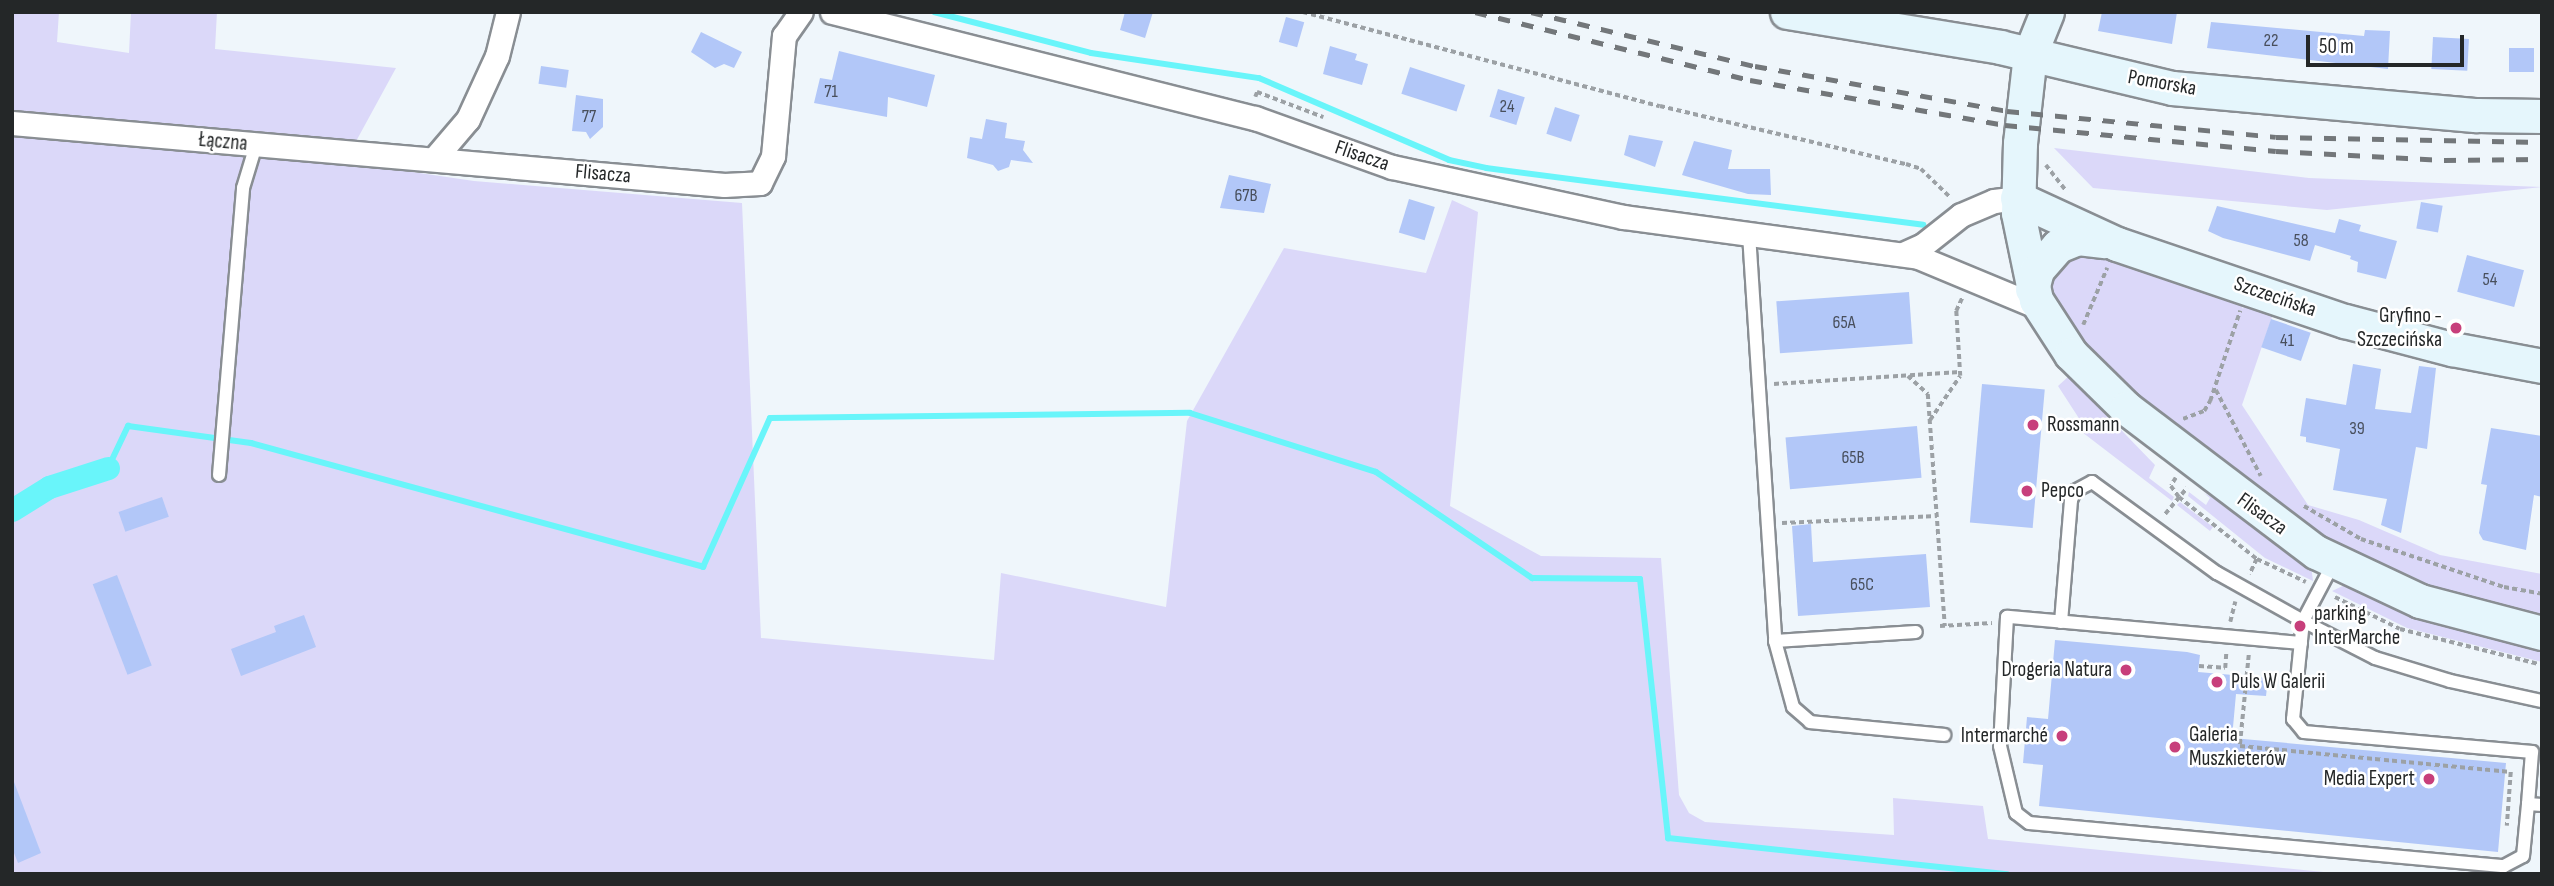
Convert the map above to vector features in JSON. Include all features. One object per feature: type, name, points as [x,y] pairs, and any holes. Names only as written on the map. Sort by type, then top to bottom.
[{"type":"street","points":[[434,159],[468,119],[497,56],[508,12]]},
{"type":"street","name":"Flisacza","points":[[434,159],[724,185],[760,183],[773,156],[784,36],[801,12]]},
{"type":"street","name":"Flisacza","points":[[832,12],[1255,118],[1392,167],[1623,217],[1903,254],[2035,298]]},
{"type":"street","name":"Pomorska","points":[[1787,12],[2030,54],[2172,88],[2477,115],[2542,116]]},
{"type":"street","name":"Flisacza","points":[[2047,12],[2030,54],[2017,198],[2035,298],[2071,354],[2126,408],[2258,511],[2334,562],[2446,610],[2542,633]]},
{"type":"street","name":"Łączna","points":[[12,123],[434,159]]},
{"type":"street","points":[[1903,254],[1923,245],[1961,215],[1994,201],[2017,198]]},
{"type":"street","name":"Szczecińska","points":[[2017,198],[2114,251],[2369,328],[2542,366]]},
{"type":"street","points":[[2035,298],[2044,260],[2065,241],[2083,238],[2114,251]]},
{"type":"lane","points":[[219,475],[243,188],[256,145]]},
{"type":"lane","points":[[1749,233],[1774,641],[1793,706],[1810,722],[1944,734]]},
{"type":"lane","points":[[2061,622],[2071,500],[2082,485],[2092,482],[2243,587],[2375,658],[2450,681],[2542,701]]},
{"type":"lane","points":[[2301,643],[2007,617],[2000,746],[2015,813],[2029,823],[2504,866],[2523,856],[2532,752],[2304,732],[2293,719],[2301,643],[2303,621],[2334,562]]},
{"type":"lane","points":[[1774,641],[1916,632]]},
{"type":"lane","points":[[2528,804],[2542,805]]},
{"type":"path","points":[[1303,12],[1660,106],[1906,164],[1921,169],[1950,195],[1961,215]]},
{"type":"path","points":[[2039,155],[2071,197]]},
{"type":"path","points":[[2081,331],[2114,251]]},
{"type":"path","points":[[1930,420],[1960,372],[1956,311],[1966,290]]},
{"type":"path","points":[[1757,386],[1960,372]]},
{"type":"path","points":[[1908,376],[1928,394],[1942,626],[1999,623],[1998,631],[2005,632]]},
{"type":"path","points":[[2215,388],[2262,477],[2273,485]]},
{"type":"path","points":[[2167,470],[2176,477],[2171,485],[2179,497],[2258,559],[2232,607],[2225,668],[2199,666]]},
{"type":"path","points":[[2174,503],[2188,486]]},
{"type":"path","points":[[2295,500],[2361,539],[2504,587],[2542,594]]},
{"type":"path","points":[[1767,525],[1937,516]]},
{"type":"shaded area","points":[[12,12],[59,12],[57,42],[129,53],[131,12],[217,12],[215,49],[396,68],[354,145],[12,114]]},
{"type":"shaded area","points":[[12,127],[249,148],[474,181],[742,203],[761,638],[994,660],[1001,573],[1166,607],[1187,421],[1284,248],[1426,273],[1452,200],[1478,212],[1450,506],[1541,556],[1661,558],[1679,795],[1689,813],[1705,822],[1894,835],[1893,798],[1983,806],[1988,839],[2344,874],[12,874]]},
{"type":"shaded area","points":[[2054,148],[2309,178],[2542,187],[2327,210],[2093,188]]},
{"type":"shaded area","points":[[2075,247],[2240,303],[2243,309],[2245,304],[2273,314],[2242,405],[2308,505],[2359,520],[2440,555],[2542,574],[2542,623],[2368,568],[2207,460],[2114,377],[2054,314],[2045,279]]},
{"type":"shaded area","points":[[2069,376],[2155,465],[2149,478],[2174,497],[2172,501],[2078,429],[2082,423],[2058,386]]},
{"type":"shaded area","points":[[2189,492],[2206,505],[2210,498],[2204,493],[2249,517],[2311,565],[2313,581],[2265,558],[2188,496]]},
{"type":"shaded area","points":[[2180,502],[2213,527],[2210,531],[2177,505]]},
{"type":"shaded area","points":[[2347,584],[2542,643],[2542,662],[2407,628],[2332,591]]},
{"type":"building","points":[[1125,12],[1153,12],[1145,38],[1120,30]]},
{"type":"building","points":[[2102,12],[2177,12],[2172,44],[2098,31]]},
{"type":"building","points":[[1286,17],[1304,22],[1297,47],[1279,42]]},
{"type":"building","points":[[2211,22],[2364,36],[2365,30],[2390,31],[2388,69],[2207,48]]},
{"type":"building","points":[[701,32],[742,52],[734,68],[724,64],[715,68],[691,52]]},
{"type":"building","points":[[2433,37],[2469,39],[2467,71],[2431,69]]},
{"type":"building","points":[[1330,46],[1357,54],[1355,60],[1368,64],[1362,85],[1323,74]]},
{"type":"building","points":[[2509,48],[2534,48],[2534,72],[2509,72]]},
{"type":"building","points":[[839,51],[935,75],[927,107],[888,97],[887,117],[814,103],[820,78],[832,80]]},
{"type":"building","points":[[541,66],[569,70],[566,88],[538,84]]},
{"type":"building","points":[[1410,67],[1465,85],[1457,112],[1401,94]]},
{"type":"building","points":[[1498,89],[1525,97],[1516,125],[1490,117]]},
{"type":"building","points":[[576,95],[603,99],[603,127],[590,139],[586,132],[572,131]]},
{"type":"building","points":[[1555,107],[1580,115],[1571,142],[1546,134]]},
{"type":"building","points":[[986,119],[1007,123],[1005,138],[1025,141],[1023,150],[1033,163],[1011,160],[1009,167],[998,171],[993,165],[967,158],[970,137],[982,139]]},
{"type":"building","points":[[1629,135],[1663,141],[1655,167],[1624,155]]},
{"type":"building","points":[[1694,141],[1732,150],[1728,169],[1770,169],[1771,195],[1748,194],[1682,175]]},
{"type":"building","points":[[1229,175],[1271,184],[1264,213],[1220,208]]},
{"type":"building","points":[[1409,199],[1435,207],[1425,240],[1399,232]]},
{"type":"building","points":[[2421,202],[2443,206],[2438,232],[2416,229]]},
{"type":"building","points":[[2217,206],[2335,233],[2339,219],[2361,225],[2359,231],[2397,241],[2386,279],[2357,272],[2358,262],[2350,259],[2351,256],[2315,245],[2310,261],[2223,238],[2208,231]]},
{"type":"building","points":[[2467,255],[2524,270],[2514,307],[2457,292]]},
{"type":"building","points":[[1909,292],[1913,344],[1780,353],[1776,301]]},
{"type":"building","points":[[2271,319],[2311,333],[2301,361],[2261,347]]},
{"type":"building","points":[[2353,364],[2381,369],[2375,409],[2411,413],[2419,366],[2436,368],[2427,449],[2416,447],[2401,533],[2381,525],[2387,499],[2333,490],[2340,449],[2306,442],[2306,437],[2300,436],[2306,398],[2346,405]]},
{"type":"building","points":[[1982,384],[2045,389],[2033,528],[1970,522]]},
{"type":"building","points":[[1917,426],[1922,478],[1790,489],[1786,438]]},
{"type":"building","points":[[2491,428],[2542,436],[2542,497],[2534,495],[2526,550],[2483,540],[2479,533],[2487,485],[2481,484]]},
{"type":"building","points":[[162,497],[169,517],[125,532],[119,512]]},
{"type":"building","points":[[1811,524],[1813,562],[1926,554],[1930,607],[1798,616],[1792,526]]},
{"type":"building","points":[[117,575],[152,666],[127,675],[93,584]]},
{"type":"building","points":[[304,615],[316,647],[241,676],[231,649],[276,632],[274,626]]},
{"type":"building","name":"Galeria Muszkieterów","points":[[2055,640],[2187,652],[2200,655],[2198,672],[2268,678],[2266,696],[2236,694],[2232,738],[2506,763],[2498,852],[2039,806],[2043,765],[2023,763],[2027,717],[2048,719]]},
{"type":"building","points":[[14,782],[41,853],[18,863],[12,848]]},
{"type":"waterway","points":[[934,12],[1091,53],[1259,78],[1449,160],[1486,168],[1923,225]]},
{"type":"waterway","points":[[108,468],[128,426],[251,443],[703,567],[770,418],[1190,413],[1376,472],[1532,578],[1640,579],[1668,838],[2007,874]]},
{"type":"waterway","points":[[12,510],[49,487],[108,468]]},
{"type":"railway","points":[[1475,12],[1750,80],[2005,125],[2276,151],[2444,160],[2542,159]]},
{"type":"railway","points":[[1531,12],[1755,66],[2007,111],[2276,137],[2542,142]]},
{"type":"place","name":"Gryfino - Szczecińska","points":[[2456,328]]},
{"type":"place","name":"Rossmann","points":[[2033,425]]},
{"type":"place","name":"Pepco","points":[[2027,491]]},
{"type":"place","name":"parking InterMarche","points":[[2300,626]]},
{"type":"place","name":"Drogeria Natura","points":[[2126,670]]},
{"type":"place","name":"Puls W Galerii","points":[[2217,682]]},
{"type":"place","name":"Intermarché","points":[[2062,736]]},
{"type":"place","name":"Galeria Muszkieterów","points":[[2175,747]]},
{"type":"place","name":"Media Expert","points":[[2429,779]]}]
